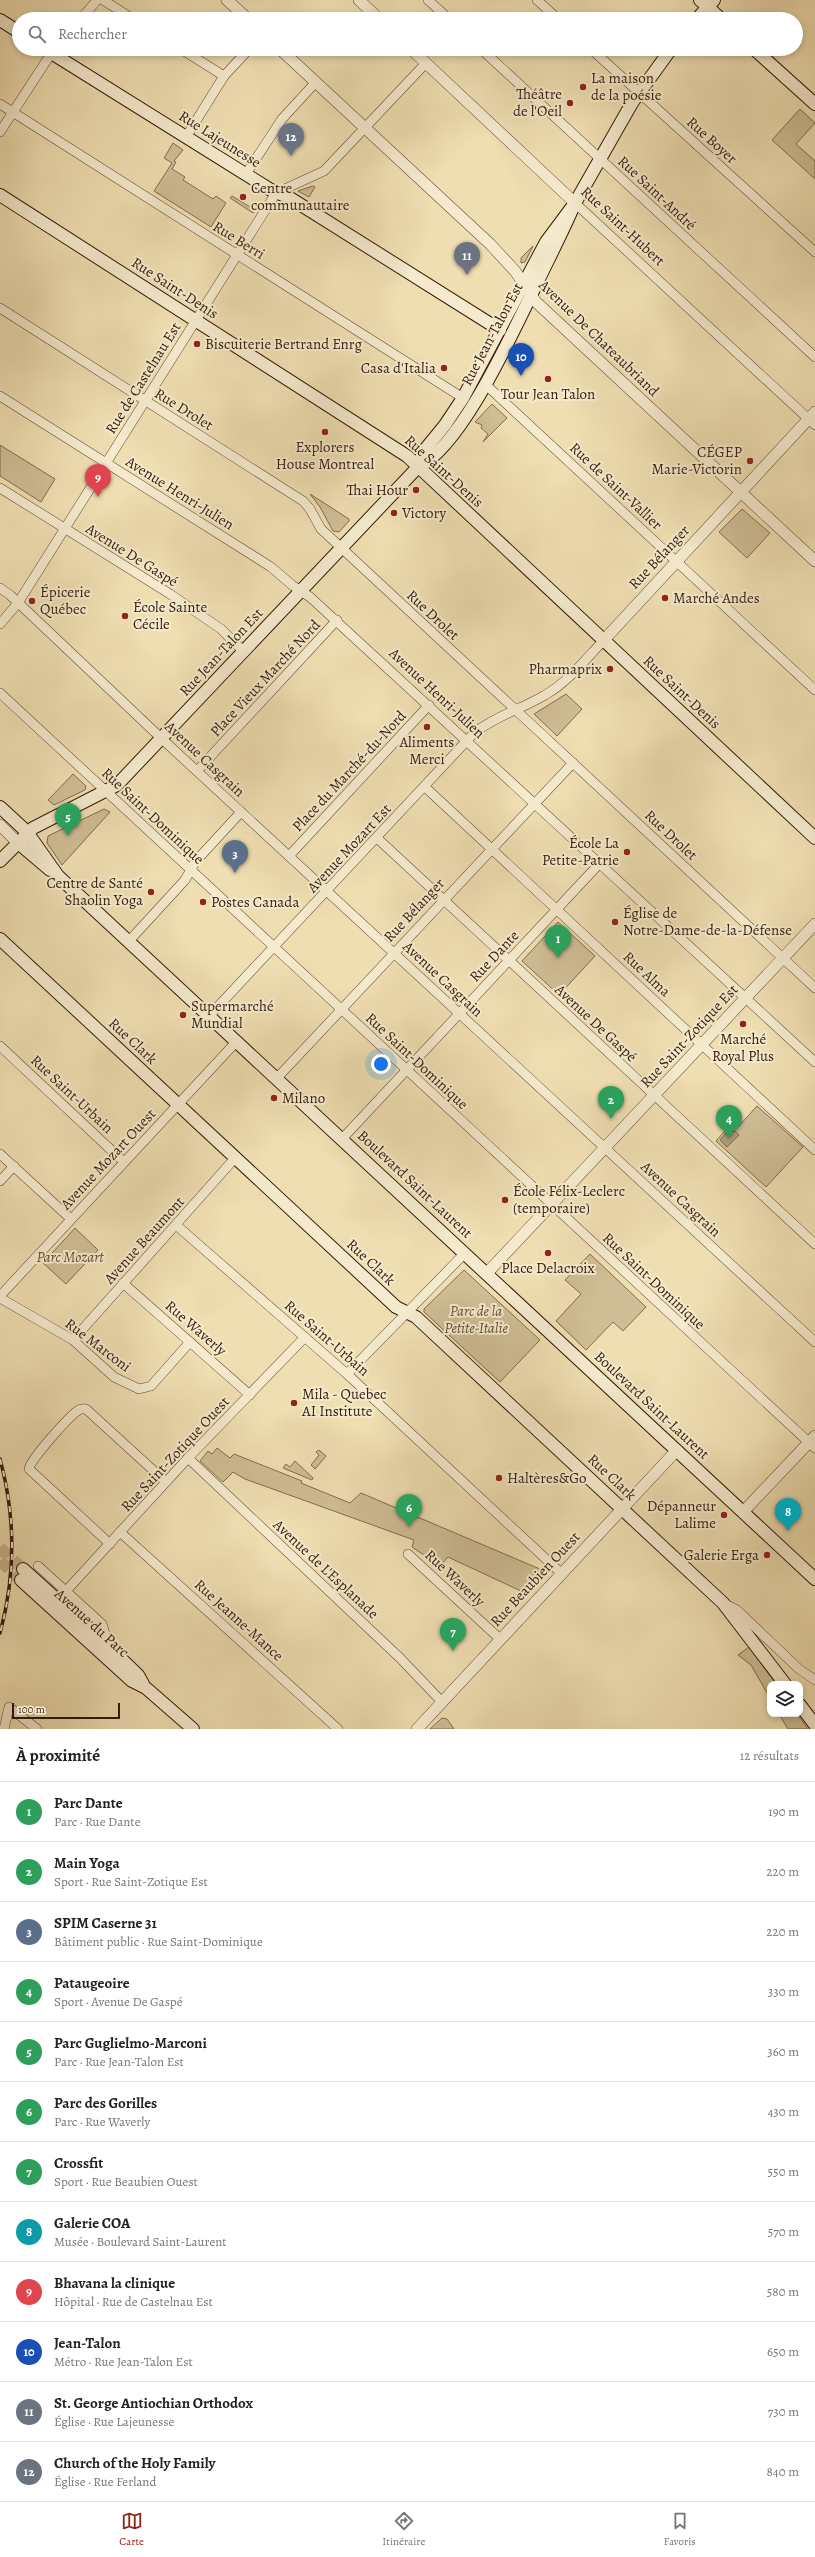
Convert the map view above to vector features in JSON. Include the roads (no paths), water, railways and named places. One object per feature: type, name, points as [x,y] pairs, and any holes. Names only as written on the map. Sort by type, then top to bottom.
[{"type":"main road","points":[[701,12],[707,2],[715,12]]},
{"type":"main road","points":[[0,20],[12,28]]},
{"type":"main road","name":"Rue Lajeunesse","points":[[59,56],[276,193],[290,198],[500,330]]},
{"type":"main road","name":"Rue Jean-Talon Est","points":[[0,861],[27,832],[106,793],[117,785],[418,467],[428,462],[459,426],[485,384],[531,295],[575,203],[639,92],[666,56]]},
{"type":"main road","points":[[762,56],[815,104]]},
{"type":"main road","name":"Rue Saint-Denis","points":[[0,196],[399,450],[815,838]]},
{"type":"main road","name":"Rue Jean-Talon Est","points":[[418,467],[423,452],[445,425],[463,398],[546,242],[575,203]]},
{"type":"main road","name":"Boulevard Saint-Laurent","points":[[0,807],[27,832],[58,876],[210,1015],[815,1578]]},
{"type":"main road","points":[[17,842],[58,876]]},
{"type":"main road","name":"Rue Clark","points":[[0,939],[396,1307],[416,1317],[723,1603],[783,1681]]},
{"type":"main road","name":"Avenue du Parc","points":[[144,1686],[132,1681],[22,1575],[109,1647],[138,1676],[144,1686],[193,1729]]},
{"type":"main road","points":[[803,1709],[815,1725]]},
{"type":"street","points":[[86,12],[97,0]]},
{"type":"street","points":[[102,0],[122,12]]},
{"type":"street","points":[[227,0],[240,12]]},
{"type":"street","points":[[359,0],[372,12]]},
{"type":"street","points":[[428,0],[441,12]]},
{"type":"street","points":[[537,0],[550,12]]},
{"type":"street","points":[[0,132],[46,56]]},
{"type":"street","points":[[192,56],[224,76]]},
{"type":"street","points":[[186,136],[224,76],[242,56]]},
{"type":"street","name":"Avenue De Chateaubriand","points":[[288,56],[490,244],[523,283],[531,295],[815,561]]},
{"type":"street","name":"Rue Saint-Hubert","points":[[418,56],[575,203],[813,419]]},
{"type":"street","name":"Rue Saint-André","points":[[489,56],[815,357]]},
{"type":"street","name":"Rue Boyer","points":[[599,56],[815,252]]},
{"type":"street","points":[[276,193],[322,173],[426,63]]},
{"type":"street","points":[[246,174],[282,119],[316,82]]},
{"type":"street","name":"Rue Berri","points":[[0,104],[463,398]]},
{"type":"street","name":"Rue de Castelnau Est","points":[[0,624],[18,603],[276,193]]},
{"type":"street","name":"Rue Drolet","points":[[0,308],[303,501],[310,509],[319,527],[341,548],[815,988]]},
{"type":"street","name":"Rue de Saint-Vallier","points":[[485,384],[815,690]]},
{"type":"street","name":"Avenue Henri-Julien","points":[[0,396],[271,566],[337,620],[815,1062]]},
{"type":"street","name":"Rue Bélanger","points":[[515,709],[536,700],[561,684],[740,492],[813,419]]},
{"type":"street","name":"Avenue De Gaspé","points":[[0,488],[170,594],[221,629],[244,652]]},
{"type":"street","name":"Avenue Casgrain","points":[[0,588],[18,603],[161,738],[815,1342]]},
{"type":"street","name":"Place Vieux Marché Nord","points":[[197,771],[337,620]]},
{"type":"street","name":"Rue Saint-Dominique","points":[[0,693],[406,1071],[813,1442]]},
{"type":"street","name":"Place du Marché-du-Nord","points":[[289,856],[429,704]]},
{"type":"street","name":"Avenue Mozart Est","points":[[210,1015],[468,740],[492,720],[515,709]]},
{"type":"street","name":"Rue Bélanger","points":[[277,1078],[573,763]]},
{"type":"street","name":"Rue Alma","points":[[425,787],[815,1150]]},
{"type":"street","points":[[129,940],[186,880],[195,862],[241,812]]},
{"type":"street","points":[[0,825],[17,842]]},
{"type":"street","name":"Avenue De Gaspé","points":[[377,838],[815,1244]]},
{"type":"street","name":"Rue Dante","points":[[342,1139],[600,863]]},
{"type":"street","name":"Rue Saint-Zotique Est","points":[[487,1273],[815,924]]},
{"type":"street","name":"Avenue Mozart Ouest","points":[[0,1297],[237,1041]]},
{"type":"street","name":"Rue Saint-Urbain","points":[[0,1046],[124,1162]]},
{"type":"street","points":[[0,1154],[71,1219]]},
{"type":"street","name":"Avenue Beaumont","points":[[73,1340],[235,1158]]},
{"type":"street","points":[[0,1181],[14,1166]]},
{"type":"street","name":"Rue Saint-Urbain","points":[[176,1225],[347,1374],[562,1573]]},
{"type":"street","points":[[347,1374],[465,1253]]},
{"type":"street","name":"Rue Waverly","points":[[123,1284],[250,1394]]},
{"type":"street","name":"Rue Marconi","points":[[0,1297],[73,1340],[114,1377],[139,1390],[151,1386],[190,1342]]},
{"type":"street","name":"Rue Saint-Zotique Ouest","points":[[66,1591],[188,1458],[305,1337]]},
{"type":"street","points":[[110,1544],[31,1472],[29,1466],[76,1412],[82,1408],[88,1411],[166,1482]]},
{"type":"street","points":[[743,1512],[813,1442]]},
{"type":"street","name":"Rue Beaubien Ouest","points":[[417,1729],[677,1450]]},
{"type":"street","name":"Avenue de L'Esplanade","points":[[188,1458],[400,1658],[442,1702]]},
{"type":"street","name":"Rue Jeanne-Mance","points":[[120,1532],[338,1729]]},
{"type":"street","name":"Rue Waverly","points":[[408,1554],[500,1639]]},
{"type":"street","name":"Avenue du Parc","points":[[38,1566],[102,1624],[109,1647]]},
{"type":"street","name":"Rue Clark","points":[[723,1603],[737,1610],[799,1669],[815,1680]]},
{"type":"street","points":[[4,1729],[9,1707],[38,1729]]},
{"type":"tunnel","points":[[0,1548],[23,1569]]},
{"type":"tunnel","points":[[0,1561],[21,1580]]},
{"type":"railway","points":[[0,1459],[9,1503],[12,1546],[9,1589],[0,1633]]},
{"type":"place","name":"La maison de la poésie","points":[[583,87]]},
{"type":"place","name":"Théâtre de l'Oeil","points":[[570,103]]},
{"type":"place","name":"Church of the Holy Family","points":[[291,156]]},
{"type":"place","name":"Centre communautaire","points":[[243,197]]},
{"type":"place","name":"St. George Antiochian Orthodox","points":[[467,275]]},
{"type":"place","name":"Biscuiterie Bertrand Enrg","points":[[197,344]]},
{"type":"place","name":"Casa d'Italia","points":[[444,368]]},
{"type":"place","name":"Jean-Talon","points":[[521,376]]},
{"type":"place","name":"Tour Jean Talon","points":[[548,379]]},
{"type":"place","name":"Explorers House Montreal","points":[[325,432]]},
{"type":"place","name":"CÉGEP Marie-Victorin","points":[[750,461]]},
{"type":"place","name":"Thai Hour","points":[[416,490]]},
{"type":"place","name":"Bhavana la clinique","points":[[98,497]]},
{"type":"place","name":"Victory","points":[[394,513]]},
{"type":"place","name":"Marché Andes","points":[[665,598]]},
{"type":"place","name":"Épicerie Québec","points":[[32,601]]},
{"type":"place","name":"École Sainte Cécile","points":[[125,616]]},
{"type":"place","name":"Pharmaprix","points":[[610,669]]},
{"type":"place","name":"Aliments Merci","points":[[427,727]]},
{"type":"place","name":"Parc Guglielmo-Marconi","points":[[68,836]]},
{"type":"place","name":"École La Petite-Patrie","points":[[627,852]]},
{"type":"place","name":"SPIM Caserne 31","points":[[235,873]]},
{"type":"place","name":"Centre de Santé Shaolin Yoga","points":[[151,892]]},
{"type":"place","name":"Postes Canada","points":[[203,902]]},
{"type":"place","name":"Église de Notre-Dame-de-la-Défense","points":[[615,922]]},
{"type":"place","name":"Parc Dante","points":[[558,958]]},
{"type":"place","name":"Supermarché Mundial","points":[[183,1015]]},
{"type":"place","name":"Marché Royal Plus","points":[[743,1024]]},
{"type":"place","name":"Milano","points":[[274,1098]]},
{"type":"place","name":"Main Yoga","points":[[611,1119]]},
{"type":"place","name":"Pataugeoire","points":[[729,1138]]},
{"type":"place","name":"École Félix-Leclerc (temporaire)","points":[[505,1200]]},
{"type":"place","name":"Place Delacroix","points":[[548,1253]]},
{"type":"place","name":"Mila - Quebec AI Institute","points":[[294,1403]]},
{"type":"place","name":"Haltères&Go","points":[[499,1478]]},
{"type":"place","name":"Dépanneur Lalime","points":[[724,1515]]},
{"type":"place","name":"Parc des Gorilles","points":[[409,1527]]},
{"type":"place","name":"Galerie COA","points":[[788,1531]]},
{"type":"place","name":"Galerie Erga","points":[[767,1555]]},
{"type":"place","name":"Crossfit","points":[[453,1651]]},
{"type":"park label","name":"Parc Mozart","points":[[70,1257]]},
{"type":"park label","name":"Parc de la Petite-Italie","points":[[476,1320]]}]
